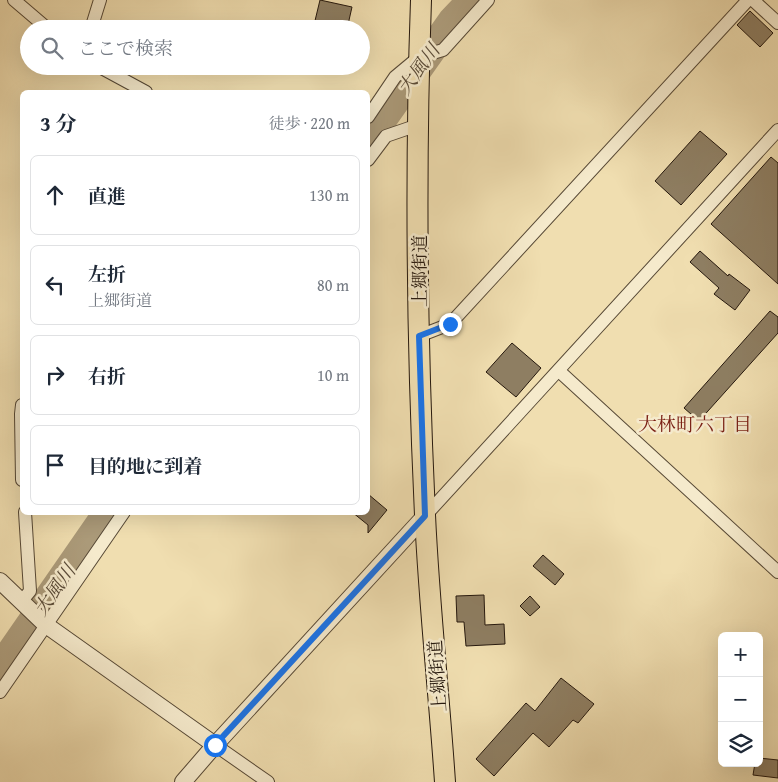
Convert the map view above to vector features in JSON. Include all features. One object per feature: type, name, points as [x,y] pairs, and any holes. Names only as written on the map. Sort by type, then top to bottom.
[{"type":"main road","name":"上郷街道","points":[[421,0],[418,125],[419,336],[425,516],[445,782]]},
{"type":"street","points":[[14,0],[37,20]]},
{"type":"street","points":[[94,20],[100,0]]},
{"type":"street","points":[[370,113],[394,77],[419,57],[443,50],[488,0]]},
{"type":"street","points":[[419,336],[450,324],[748,0]]},
{"type":"street","points":[[753,0],[778,23]]},
{"type":"street","points":[[115,75],[142,90]]},
{"type":"street","points":[[370,157],[386,136],[418,125]]},
{"type":"street","points":[[183,782],[778,130]]},
{"type":"street","points":[[559,371],[778,572]]},
{"type":"street","points":[[21,602],[30,591],[25,515]]},
{"type":"street","points":[[0,692],[122,515]]},
{"type":"street","points":[[0,581],[46,625],[268,782]]},
{"type":"building","points":[[320,0],[352,7],[349,20],[315,20]]},
{"type":"building","points":[[750,11],[773,33],[760,47],[737,25]]},
{"type":"building","points":[[700,131],[727,154],[681,205],[655,181]]},
{"type":"building","points":[[771,157],[778,163],[778,284],[711,224]]},
{"type":"building","points":[[700,251],[728,276],[729,274],[750,290],[735,310],[714,294],[719,288],[690,262]]},
{"type":"building","points":[[770,311],[778,317],[778,333],[699,421],[684,408]]},
{"type":"building","points":[[512,343],[541,368],[516,397],[486,372]]},
{"type":"building","points":[[370,496],[387,510],[368,533],[368,525],[356,515],[370,515]]},
{"type":"building","points":[[543,555],[564,574],[555,585],[533,566]]},
{"type":"building","points":[[484,595],[485,625],[504,624],[505,644],[466,646],[464,622],[457,622],[456,596]]},
{"type":"building","points":[[530,596],[540,607],[530,616],[520,606]]},
{"type":"building","points":[[561,678],[594,704],[578,723],[573,720],[549,747],[533,733],[494,776],[476,759],[526,703],[535,711]]},
{"type":"building","points":[[763,758],[778,760],[778,778],[753,775],[754,767],[763,767]]},
{"type":"waterway","name":"大風川","points":[[370,137],[452,21],[472,0]]},
{"type":"waterway","name":"大風川","points":[[0,668],[106,515]]},
{"type":"district","name":"大林町六丁目","points":[[695,424]]},
{"type":"route","points":[[215,745],[425,516],[419,336],[450,324]]}]
